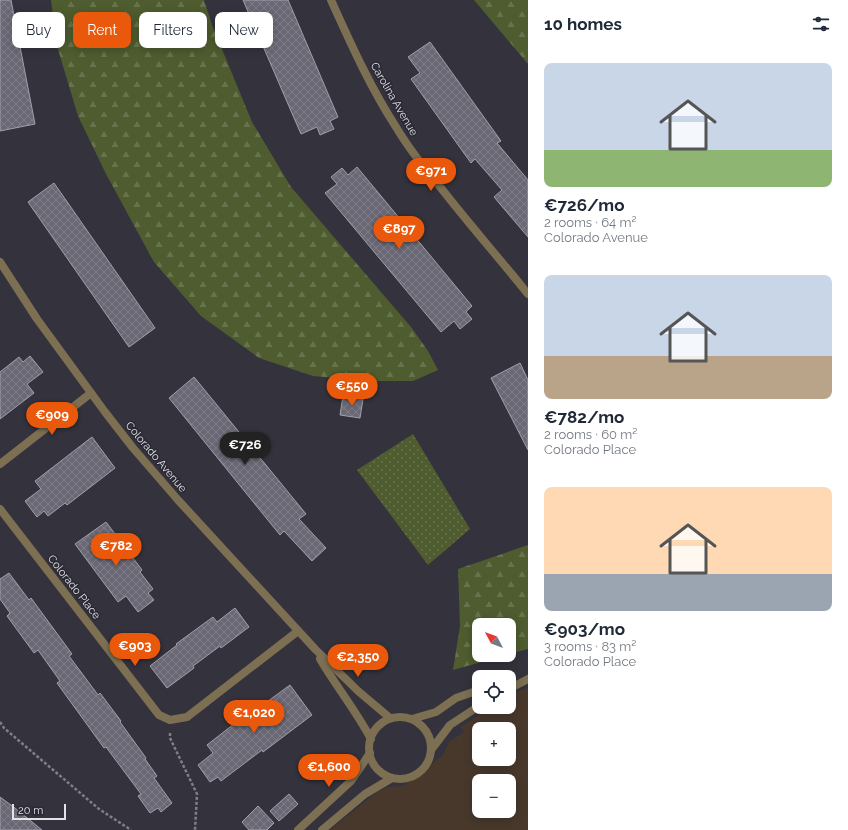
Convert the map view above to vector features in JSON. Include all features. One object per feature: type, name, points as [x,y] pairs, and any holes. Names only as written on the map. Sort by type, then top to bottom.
[{"type":"street","name":"Carolina Avenue","points":[[332,0],[363,70],[396,128],[421,164],[528,294]]},
{"type":"street","name":"Colorado Avenue","points":[[0,262],[37,319],[133,448],[221,548],[315,649],[358,691],[390,718]]},
{"type":"street","points":[[0,464],[91,393]]},
{"type":"street","name":"Colorado Place","points":[[0,509],[159,715],[170,720]]},
{"type":"street","points":[[170,720],[187,717],[298,630]]},
{"type":"street","name":"Colorado Avenue","points":[[315,649],[330,676],[361,721],[371,739]]},
{"type":"street","points":[[516,682],[528,679]]},
{"type":"street","points":[[516,685],[528,679]]},
{"type":"street","points":[[412,719],[436,712],[456,698],[472,692]]},
{"type":"street","points":[[431,750],[450,725],[472,711]]},
{"type":"street","points":[[401,716],[412,719],[427,731],[430,740],[430,757],[427,764],[420,772],[411,777],[402,779],[392,778],[377,769],[372,762],[370,753],[371,739],[375,730],[390,718],[401,716]]},
{"type":"street","points":[[298,830],[351,781],[370,753]]},
{"type":"street","points":[[322,830],[365,794],[392,778]]},
{"type":"path","points":[[170,720],[170,738],[197,794],[196,830]]},
{"type":"path","points":[[0,722],[4,728],[98,809],[131,830]]},
{"type":"shaded area","points":[[528,688],[528,830],[330,830],[377,792],[387,787],[404,786],[443,755],[449,742],[464,732],[461,727],[480,714],[516,714],[516,692]]},
{"type":"green space","points":[[51,0],[204,0],[215,32],[215,48],[221,48],[252,122],[291,187],[411,327],[428,351],[438,370],[413,381],[374,381],[313,376],[259,358],[201,316],[154,262],[106,174],[78,116],[58,48],[65,48],[65,12],[53,12]]},
{"type":"green space","points":[[474,0],[528,0],[528,64]]},
{"type":"green space","points":[[413,434],[470,529],[428,565],[357,470]]},
{"type":"green space","points":[[528,545],[528,649],[516,652],[516,618],[472,618],[472,662],[481,662],[453,670],[460,626],[458,569]]},
{"type":"building","points":[[0,0],[11,0],[13,12],[12,12],[12,48],[20,48],[35,124],[0,131]]},
{"type":"building","points":[[243,0],[288,0],[338,117],[330,121],[334,129],[320,135],[317,127],[301,134],[264,48],[273,48],[273,12],[248,12]]},
{"type":"building","points":[[430,42],[501,141],[497,143],[528,180],[528,237],[494,197],[502,190],[475,159],[471,163],[411,79],[420,73],[408,57]]},
{"type":"building","points":[[357,167],[472,306],[466,312],[472,319],[460,329],[454,321],[441,332],[325,193],[337,184],[331,177],[342,168],[348,175]]},
{"type":"building","points":[[54,183],[155,328],[129,347],[28,202]]},
{"type":"building","points":[[30,356],[43,372],[27,384],[34,393],[0,419],[0,372],[19,357],[23,362]]},
{"type":"building","points":[[520,363],[528,380],[528,450],[491,378]]},
{"type":"building","points":[[194,377],[306,514],[299,519],[326,548],[312,561],[284,531],[280,535],[169,398]]},
{"type":"building","points":[[343,396],[363,399],[360,418],[340,415]]},
{"type":"building","points":[[92,437],[115,468],[67,505],[65,503],[48,516],[44,511],[37,517],[25,501],[41,489],[35,481]]},
{"type":"building","points":[[106,522],[142,570],[140,572],[153,589],[148,593],[154,600],[138,612],[126,596],[118,602],[75,544]]},
{"type":"building","points":[[9,573],[29,600],[31,598],[72,654],[69,656],[98,695],[100,693],[146,758],[145,759],[157,776],[154,778],[172,803],[161,812],[158,808],[150,813],[138,796],[141,794],[106,747],[104,748],[57,683],[60,681],[38,650],[34,653],[7,616],[10,613],[0,599],[0,579]]},
{"type":"building","points":[[235,608],[249,627],[221,648],[220,646],[193,666],[194,668],[167,688],[150,666],[177,645],[176,644],[213,617],[217,622]]},
{"type":"building","points":[[290,685],[312,715],[221,781],[218,777],[210,782],[198,765],[213,753],[207,745],[239,720],[241,721]]},
{"type":"building","points":[[289,794],[298,804],[279,821],[270,811]]},
{"type":"building","points":[[0,797],[15,808],[42,830],[0,830]]},
{"type":"building","points":[[258,806],[274,823],[267,830],[249,830],[242,822]]}]
